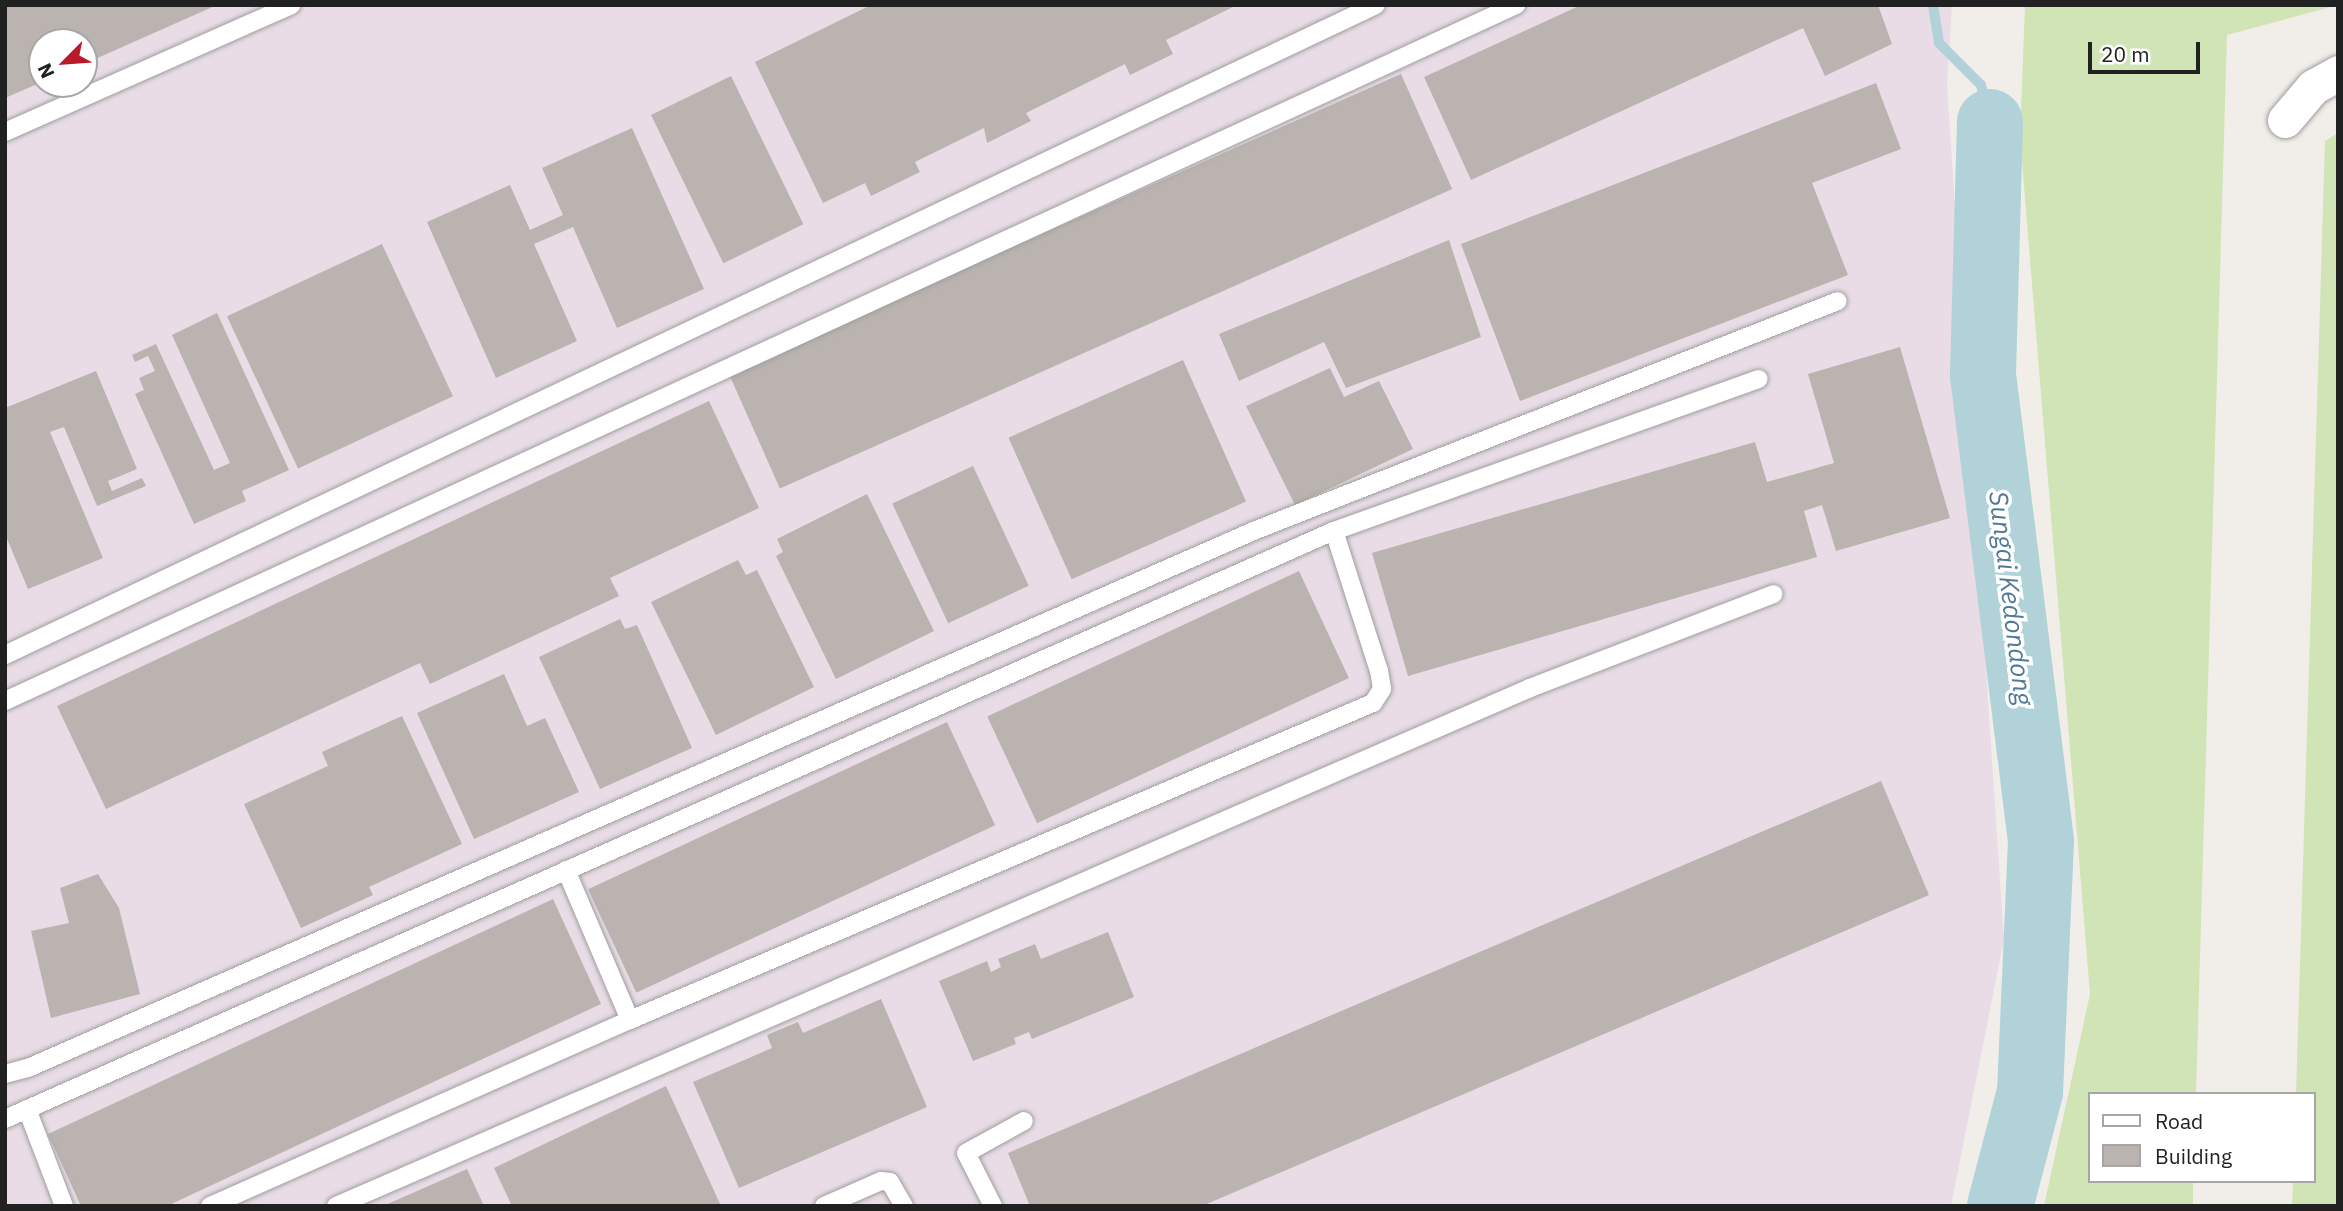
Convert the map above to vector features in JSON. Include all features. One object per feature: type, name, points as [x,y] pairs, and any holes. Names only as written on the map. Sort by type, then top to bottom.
[{"type":"street","points":[[2285,120],[2313,88],[2338,73]]},
{"type":"lane","points":[[5,132],[291,5]]},
{"type":"lane","points":[[5,655],[1376,5]]},
{"type":"lane","points":[[5,701],[1516,5]]},
{"type":"lane","points":[[5,1074],[1256,530],[1838,301]]},
{"type":"lane","points":[[5,1119],[1334,531],[1759,379]]},
{"type":"lane","points":[[210,1206],[630,1020],[1373,703],[1382,689],[1379,671],[1334,531]]},
{"type":"lane","points":[[336,1206],[1504,698],[1773,594]]},
{"type":"lane","points":[[566,870],[630,1020]]},
{"type":"lane","points":[[27,1109],[64,1206]]},
{"type":"lane","points":[[993,1206],[966,1153],[1024,1121]]},
{"type":"lane","points":[[824,1206],[881,1181],[890,1182],[904,1206]]},
{"type":"shaded area","points":[[5,5],[1952,5],[1947,85],[2004,939],[1951,1206],[5,1206]]},
{"type":"green space","points":[[2025,5],[2338,5],[2227,35],[2196,1092],[2088,1092],[2088,1183],[2193,1183],[2193,1206],[2044,1206],[2090,994],[2020,137]]},
{"type":"green space","points":[[2338,133],[2338,1206],[2292,1206],[2293,1183],[2315,1183],[2315,1092],[2296,1092],[2325,141]]},
{"type":"building","points":[[5,5],[217,5],[98,58],[98,28],[28,28],[28,88],[5,98]]},
{"type":"building","points":[[871,5],[1237,5],[1166,40],[1173,54],[1130,75],[1125,64],[1026,113],[1031,121],[987,143],[984,128],[915,162],[920,172],[871,196],[865,183],[823,203],[755,62]]},
{"type":"building","points":[[1581,5],[1878,5],[1892,44],[1825,76],[1803,28],[1471,180],[1424,77]]},
{"type":"building","points":[[1401,74],[1452,189],[780,488],[729,373]]},
{"type":"building","points":[[731,76],[803,224],[723,263],[651,115]]},
{"type":"building","points":[[1876,83],[1901,149],[1812,183],[1848,275],[1520,401],[1461,244]]},
{"type":"building","points":[[632,128],[704,289],[617,328],[573,227],[534,244],[577,341],[496,378],[427,222],[510,185],[530,230],[563,215],[542,168]]},
{"type":"building","points":[[1449,240],[1481,337],[1346,388],[1324,342],[1239,381],[1219,334]]},
{"type":"building","points":[[382,244],[453,396],[298,469],[227,316]]},
{"type":"building","points":[[217,313],[289,470],[242,491],[246,501],[194,524],[135,394],[144,390],[139,378],[155,371],[148,356],[135,362],[132,355],[156,344],[214,470],[230,463],[172,335]]},
{"type":"building","points":[[1900,347],[1950,518],[1836,551],[1822,505],[1804,511],[1817,557],[1408,676],[1372,553],[1755,442],[1767,482],[1834,463],[1808,374]]},
{"type":"building","points":[[1183,360],[1246,502],[1072,579],[1009,438]]},
{"type":"building","points":[[1330,368],[1344,397],[1379,381],[1413,449],[1295,505],[1246,406]]},
{"type":"building","points":[[96,371],[137,469],[108,481],[112,491],[142,478],[146,486],[97,506],[64,427],[50,432],[103,558],[28,589],[5,534],[5,408]]},
{"type":"building","points":[[709,401],[759,508],[610,578],[619,596],[430,684],[420,663],[106,809],[57,706]]},
{"type":"building","points":[[973,466],[1029,586],[948,623],[892,504]]},
{"type":"building","points":[[867,494],[934,631],[836,679],[776,556],[783,552],[777,539]]},
{"type":"building","points":[[738,560],[746,575],[757,570],[814,687],[716,735],[651,602]]},
{"type":"building","points":[[1299,571],[1349,678],[1037,823],[987,716]]},
{"type":"building","points":[[620,619],[625,629],[637,625],[692,748],[600,789],[539,657]]},
{"type":"building","points":[[504,674],[527,726],[545,718],[579,792],[474,839],[417,713]]},
{"type":"building","points":[[402,716],[462,844],[369,887],[373,895],[301,928],[244,804],[328,766],[322,752]]},
{"type":"building","points":[[947,722],[995,825],[636,993],[588,889]]},
{"type":"building","points":[[1881,781],[1929,895],[1202,1206],[1030,1206],[1008,1153]]},
{"type":"building","points":[[98,874],[119,908],[140,994],[51,1018],[31,931],[69,923],[60,888]]},
{"type":"building","points":[[553,899],[601,1004],[167,1206],[81,1206],[48,1134]]},
{"type":"building","points":[[1108,932],[1134,997],[1032,1039],[1029,1032],[1014,1038],[1016,1044],[973,1061],[939,981],[987,961],[991,972],[1001,967],[998,959],[1035,944],[1041,959]]},
{"type":"building","points":[[881,999],[927,1107],[739,1188],[693,1082],[772,1048],[767,1035],[798,1022],[803,1033]]},
{"type":"building","points":[[666,1086],[721,1206],[512,1206],[494,1168]]},
{"type":"building","points":[[467,1169],[484,1206],[383,1206]]},
{"type":"waterway","name":"Sungai Kedondong","points":[[1933,5],[1939,43],[1981,85],[1990,122]]},
{"type":"waterway","name":"Sungai Kedondong","points":[[1990,122],[1983,375],[2041,841],[2030,1092],[2000,1206]]}]
